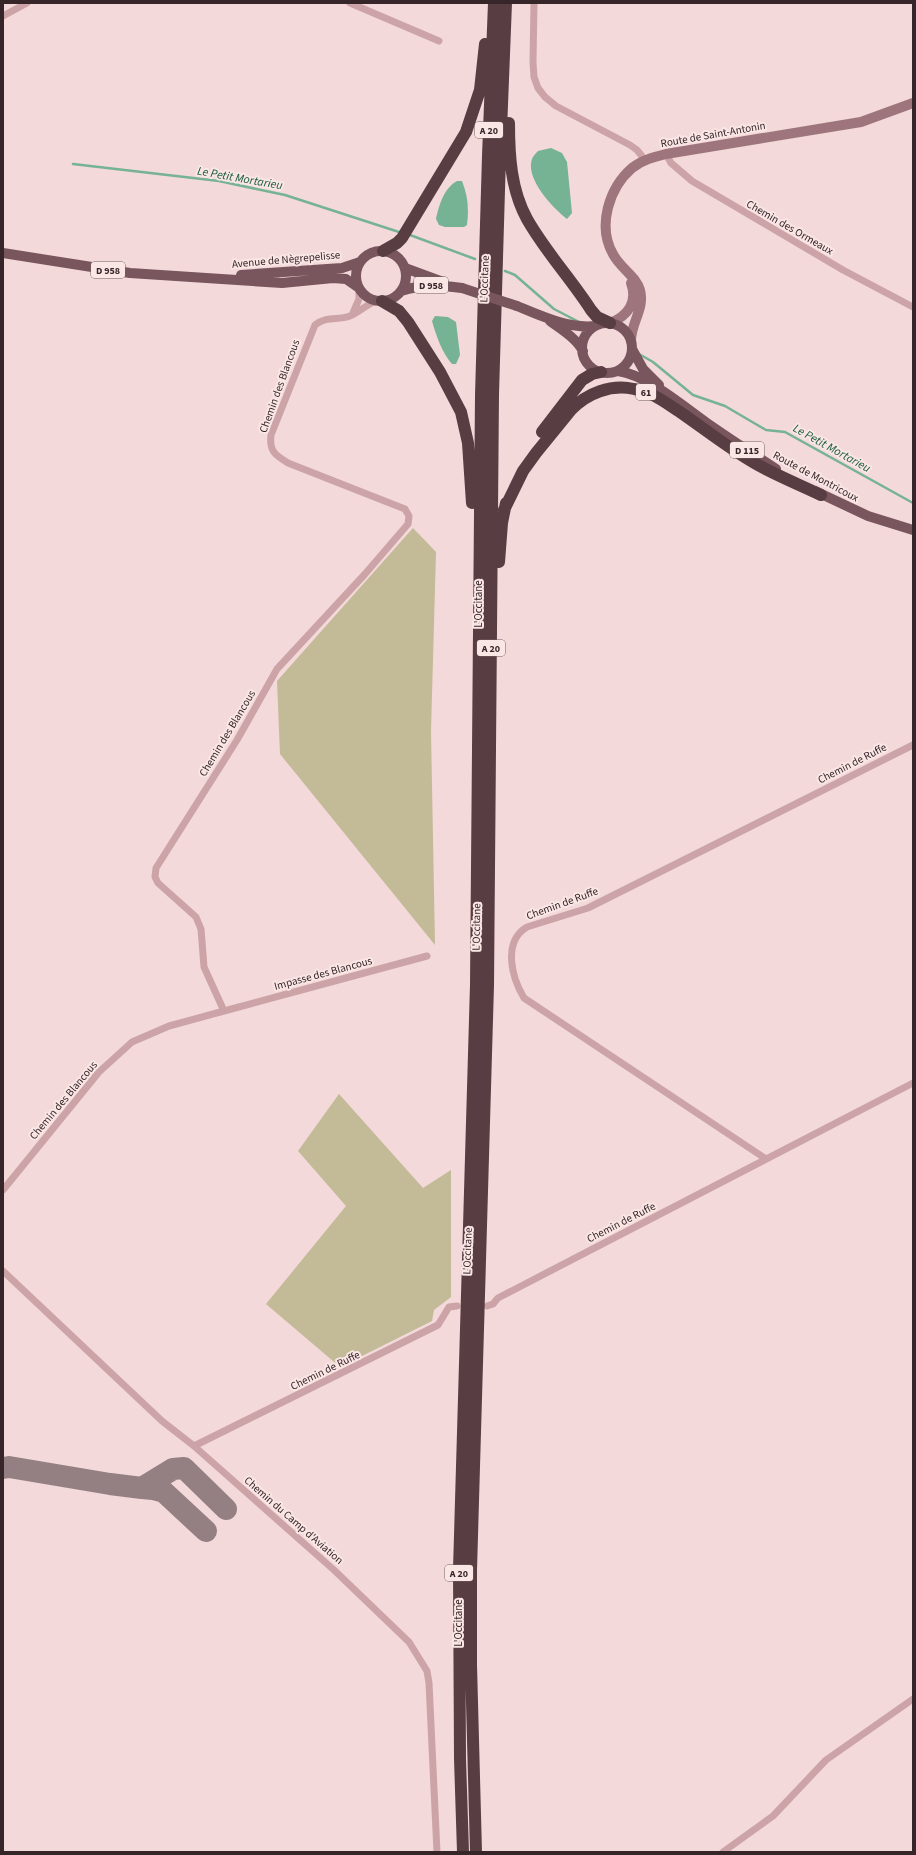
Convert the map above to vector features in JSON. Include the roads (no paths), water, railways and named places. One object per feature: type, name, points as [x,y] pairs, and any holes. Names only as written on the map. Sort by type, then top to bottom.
[{"type":"highway","points":[[384,251],[402,238],[466,132],[480,90],[488,3]]},
{"type":"highway","name":"L'Occitane","points":[[464,1852],[460,1735],[459,1570],[476,984],[481,395],[494,3]]},
{"type":"highway","points":[[507,3],[510,154],[516,190],[527,218],[549,251],[591,310],[597,317],[610,323]]},
{"type":"highway","name":"L'Occitane","points":[[476,1852],[471,1681],[471,1570],[488,985],[493,395],[500,156],[507,3]]},
{"type":"highway","points":[[380,301],[399,311],[408,322],[448,386],[461,412],[468,443],[471,479],[472,548],[478,656]]},
{"type":"highway","name":"61","points":[[491,684],[504,510],[510,489],[519,469],[538,436],[582,380],[592,374],[601,372]]},
{"type":"highway","name":"61","points":[[504,510],[523,471],[577,403],[592,394],[611,388],[635,388],[646,392],[663,401],[758,465],[821,495]]},
{"type":"main road","name":"Route de Saint-Antonin","points":[[610,323],[624,315],[633,302],[634,291],[626,272],[612,253],[607,236],[606,215],[608,204],[623,178],[632,168],[644,160],[666,154],[861,122],[913,103]]},
{"type":"main road","points":[[384,251],[397,256],[405,268],[406,276],[405,284],[396,296],[380,301],[364,294],[359,288],[356,275],[360,262],[370,253],[384,251]]},
{"type":"main road","name":"Avenue de Nègrepelisse","points":[[3,253],[130,273],[282,284],[340,278],[351,281],[359,288]]},
{"type":"main road","name":"Avenue de Nègrepelisse","points":[[213,278],[342,268],[360,262]]},
{"type":"main road","name":"D 958","points":[[405,268],[545,317],[582,327],[595,326]]},
{"type":"main road","name":"Route de Saint-Antonin","points":[[626,272],[635,279],[638,284],[642,301],[633,328],[632,345]]},
{"type":"main road","name":"D 958","points":[[401,291],[429,285],[462,288]]},
{"type":"main road","name":"D 958","points":[[545,317],[570,336],[580,346],[582,351]]},
{"type":"main road","points":[[610,323],[623,328],[632,345],[630,358],[625,366],[618,371],[601,372],[589,364],[582,351],[585,337],[595,326],[610,323]]},
{"type":"main road","name":"Route de Montricoux","points":[[632,345],[643,369],[676,400]]},
{"type":"main road","name":"Route de Montricoux","points":[[618,371],[634,375],[676,400],[738,445],[821,495],[872,517],[913,530]]},
{"type":"street","points":[[3,16],[27,3]]},
{"type":"street","points":[[350,3],[439,41]]},
{"type":"street","points":[[534,3],[533,62],[534,78],[538,88],[545,97],[556,106],[630,145],[637,150],[644,160]]},
{"type":"street","name":"Chemin des Ormeaux","points":[[666,154],[671,163],[692,181],[843,270],[913,307]]},
{"type":"street","points":[[350,316],[357,306],[359,288]]},
{"type":"street","name":"Chemin des Blancous","points":[[3,1190],[99,1072],[132,1042],[169,1026],[224,1011],[204,967],[201,929],[196,917],[158,883],[155,877],[156,868],[237,740],[277,669],[365,574],[408,524],[409,519],[405,509],[288,463],[274,455],[270,448],[271,434],[315,325],[322,320],[350,316],[368,304],[380,301]]},
{"type":"street","name":"Chemin de Ruffe","points":[[766,1159],[524,998],[516,985],[513,973],[512,947],[521,931],[527,927],[588,908],[913,745]]},
{"type":"street","name":"Impasse des Blancous","points":[[224,1011],[428,956]]},
{"type":"street","name":"Chemin de Ruffe","points":[[487,1306],[493,1304],[498,1298],[684,1204],[766,1159],[913,1083]]},
{"type":"street","name":"Chemin du Camp d'Aviation","points":[[3,1271],[162,1420],[194,1446],[334,1570],[410,1642],[421,1660],[429,1683],[438,1852]]},
{"type":"street","name":"Chemin de Ruffe","points":[[194,1446],[426,1332],[438,1325],[449,1307],[457,1306]]},
{"type":"street","points":[[723,1852],[774,1816],[826,1760],[913,1699]]},
{"type":"waterway","name":"Le Petit Mortarieu","points":[[73,164],[219,181],[285,195],[399,232]]},
{"type":"waterway","name":"Le Petit Mortarieu","points":[[410,235],[475,259]]},
{"type":"waterway","name":"Le Petit Mortarieu","points":[[505,271],[515,275],[554,309],[579,322]]},
{"type":"waterway","name":"Le Petit Mortarieu","points":[[639,354],[653,362],[693,395],[725,406],[766,430],[785,432],[913,503]]}]
